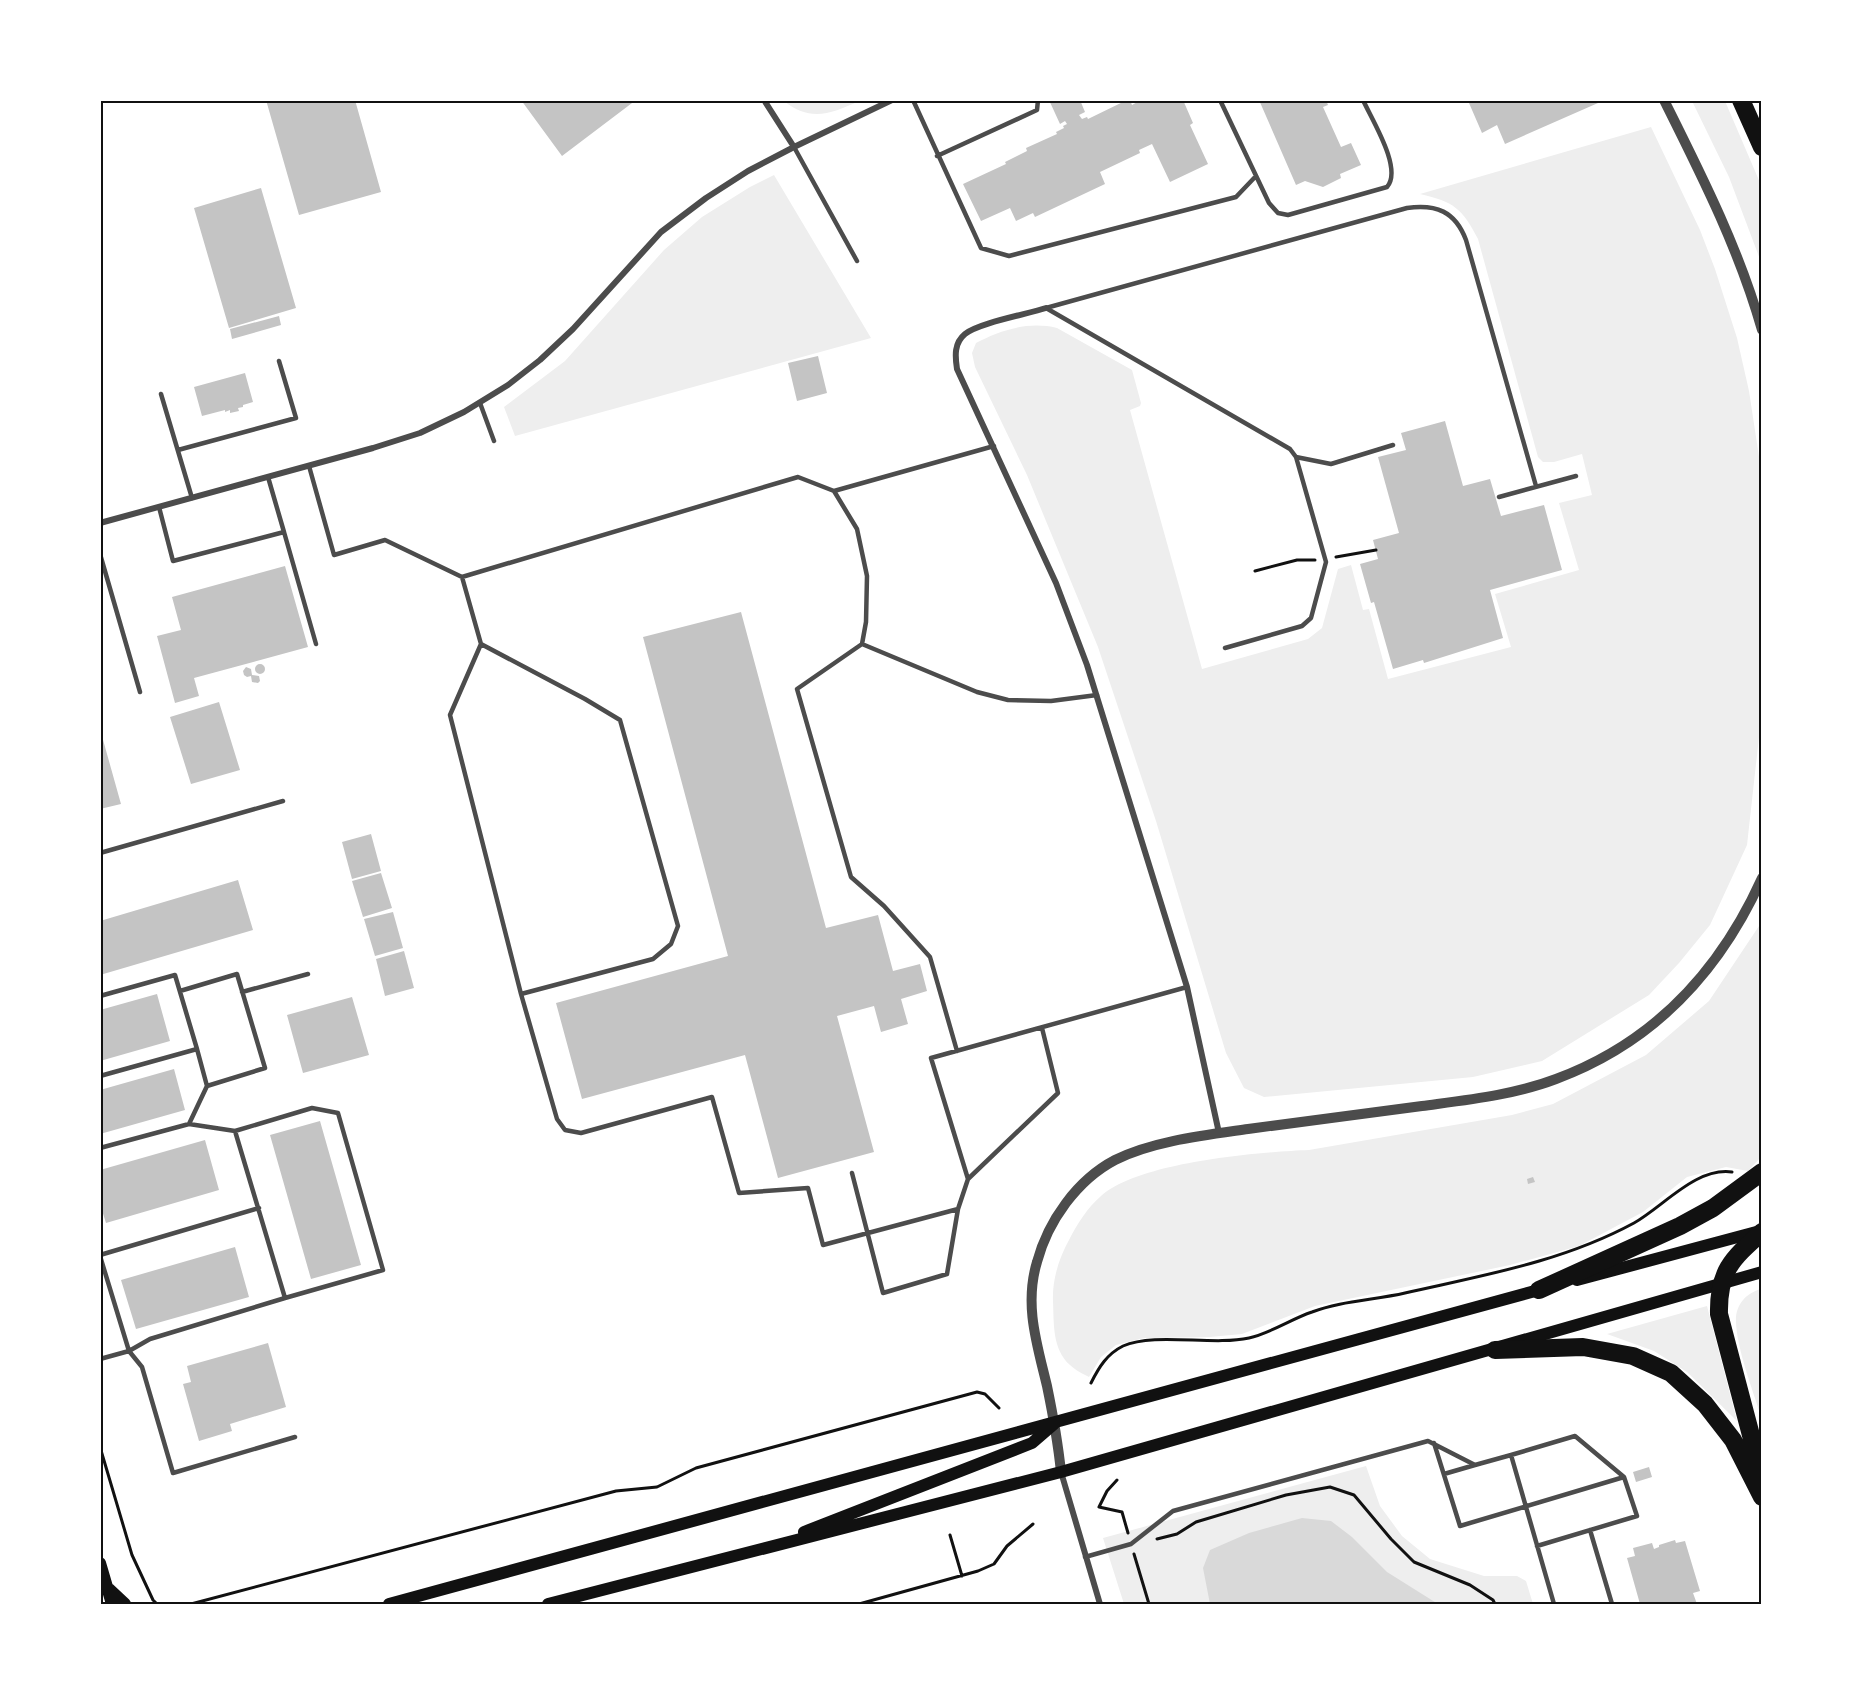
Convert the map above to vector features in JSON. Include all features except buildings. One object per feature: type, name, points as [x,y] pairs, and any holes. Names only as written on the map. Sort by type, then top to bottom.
[{"type":"highway","points":[[1742,101],[1761,137]]},
{"type":"highway","points":[[1742,101],[1761,147]]},
{"type":"highway","points":[[1539,1290],[1680,1226],[1713,1208],[1755,1177]]},
{"type":"highway","points":[[1761,1231],[1726,1269],[1719,1299],[1719,1314],[1761,1477]]},
{"type":"highway","points":[[1495,1350],[1583,1347],[1633,1356],[1671,1373],[1705,1404],[1733,1440],[1761,1497]]},
{"type":"main road","points":[[389,1605],[1761,1231]]},
{"type":"main road","points":[[548,1605],[1062,1472],[1495,1350],[1761,1272]]},
{"type":"main road","points":[[755,1552],[1032,1443],[1055,1423]]},
{"type":"main road","points":[[100,1563],[112,1605]]},
{"type":"main road","points":[[100,1603],[108,1588]]},
{"type":"main road","points":[[108,1588],[126,1605]]},
{"type":"street","points":[[764,100],[794,147]]},
{"type":"street","points":[[100,523],[373,448],[420,433],[480,403],[508,385],[573,329],[661,232],[706,198],[748,171],[892,100]]},
{"type":"street","points":[[1664,100],[1720,213],[1741,265],[1761,330]]},
{"type":"street","points":[[1046,309],[965,333],[956,349],[957,369],[1056,583],[1097,695],[1187,987],[1219,1133]]},
{"type":"street","points":[[1100,1605],[1062,1472],[1055,1423],[1035,1342],[1031,1315],[1031,1294],[1036,1263],[1047,1235],[1062,1209],[1088,1179],[1115,1160],[1142,1150],[1219,1133],[1497,1094],[1556,1080],[1591,1064],[1638,1036],[1666,1013],[1698,981],[1722,952],[1761,878]]},
{"type":"lane","points":[[913,100],[981,248],[1009,256],[1236,197],[1256,176]]},
{"type":"lane","points":[[937,156],[1037,110],[1038,100]]},
{"type":"lane","points":[[1220,100],[1269,203],[1278,213],[1288,215],[1387,187],[1392,182],[1391,160],[1363,100]]},
{"type":"lane","points":[[794,147],[857,261]]},
{"type":"lane","points":[[1046,309],[1407,208],[1423,206],[1438,209],[1449,215],[1461,227],[1466,240],[1536,486]]},
{"type":"lane","points":[[1046,309],[1290,449],[1296,457],[1326,562],[1311,618],[1302,626],[1225,648]]},
{"type":"lane","points":[[178,450],[296,418],[279,361]]},
{"type":"lane","points":[[161,394],[192,498]]},
{"type":"lane","points":[[480,403],[494,441]]},
{"type":"lane","points":[[309,466],[334,555],[385,540],[462,577],[798,477],[834,491],[994,446]]},
{"type":"lane","points":[[1296,457],[1331,464],[1394,446]]},
{"type":"lane","points":[[1499,497],[1576,476]]},
{"type":"lane","points":[[268,477],[316,644]]},
{"type":"lane","points":[[834,491],[857,529],[867,576],[866,622],[862,644],[797,689],[850,877],[884,906],[930,957],[957,1051]]},
{"type":"lane","points":[[159,507],[173,561],[284,532]]},
{"type":"lane","points":[[100,555],[140,692]]},
{"type":"lane","points":[[462,577],[482,645],[450,715],[521,994],[556,1119],[565,1130],[581,1133],[712,1097],[739,1193],[808,1188],[823,1245],[958,1209]]},
{"type":"lane","points":[[862,644],[976,692],[1008,700],[1051,701],[1097,695]]},
{"type":"lane","points":[[482,645],[620,720],[678,926],[671,944],[653,959],[521,994]]},
{"type":"lane","points":[[100,853],[283,801]]},
{"type":"lane","points":[[180,991],[237,974],[265,1068],[207,1086]]},
{"type":"lane","points":[[242,992],[308,974]]},
{"type":"lane","points":[[100,996],[175,975],[207,1086],[189,1124]]},
{"type":"lane","points":[[968,1179],[931,1058],[1187,987]]},
{"type":"lane","points":[[852,1173],[883,1293],[947,1274],[958,1209],[968,1179],[1058,1092],[1042,1028]]},
{"type":"lane","points":[[100,1076],[196,1049]]},
{"type":"lane","points":[[100,1148],[189,1124],[235,1131],[312,1108],[338,1113],[383,1270],[150,1339],[129,1351],[100,1359]]},
{"type":"lane","points":[[235,1131],[285,1298]]},
{"type":"lane","points":[[259,1208],[100,1256],[129,1351],[142,1367],[173,1473],[295,1437]]},
{"type":"lane","points":[[1444,1474],[1575,1436],[1624,1477],[1636,1516],[1537,1546]]},
{"type":"lane","points":[[1086,1557],[1131,1544],[1173,1511],[1428,1441],[1475,1465]]},
{"type":"lane","points":[[1434,1443],[1460,1526],[1624,1477]]},
{"type":"lane","points":[[1511,1455],[1554,1605]]},
{"type":"lane","points":[[1590,1530],[1612,1605]]},
{"type":"path","points":[[1091,1383],[1105,1359],[1125,1345],[1162,1340],[1214,1341],[1250,1338],[1313,1311],[1403,1294],[1512,1269],[1590,1245],[1637,1221],[1694,1180],[1709,1173],[1723,1170],[1755,1177]]},
{"type":"path","points":[[190,1605],[616,1491],[657,1487],[696,1468],[977,1392],[985,1394],[999,1408]]},
{"type":"path","points":[[100,1447],[132,1555],[157,1605]]},
{"type":"path","points":[[1131,1544],[1170,1537],[1196,1522],[1286,1495],[1330,1487],[1354,1495],[1414,1562],[1470,1585],[1493,1600],[1495,1605]]},
{"type":"path","points":[[859,1605],[978,1571],[994,1563],[1007,1546],[1033,1524]]},
{"type":"path","points":[[950,1535],[962,1576]]},
{"type":"shaded area","points":[[784,101],[859,101],[830,112],[812,114],[794,108]]},
{"type":"shaded area","points":[[1692,101],[1725,101],[1761,185],[1761,262],[1729,177]]},
{"type":"shaded area","points":[[1651,127],[1700,230],[1715,269],[1737,338],[1749,391],[1761,470],[1761,719],[1747,845],[1710,925],[1649,995],[1542,1061],[1473,1077],[1264,1097],[1244,1088],[1226,1053],[1156,821],[1098,647],[1027,475],[975,367],[972,353],[976,343],[995,334],[1025,326],[1046,326],[1057,328],[1132,370],[1141,403],[1140,406],[1130,410],[1202,669],[1308,639],[1322,628],[1338,569],[1351,565],[1363,610],[1369,609],[1388,679],[1511,647],[1495,594],[1579,570],[1559,503],[1592,495],[1582,454],[1554,462],[1543,462],[1538,457],[1478,239],[1472,228],[1456,208],[1441,200],[1420,194]]},
{"type":"shaded area","points":[[774,175],[871,338],[515,436],[504,407],[565,361],[664,250],[702,217]]},
{"type":"shaded area","points":[[1761,923],[1761,1157],[1748,1171],[1726,1167],[1687,1177],[1643,1212],[1579,1246],[1510,1265],[1315,1306],[1242,1334],[1144,1338],[1116,1345],[1101,1357],[1089,1377],[1074,1369],[1064,1359],[1057,1344],[1054,1318],[1053,1293],[1059,1262],[1072,1234],[1087,1211],[1096,1200],[1119,1184],[1170,1167],[1200,1161],[1260,1153],[1309,1150],[1512,1115],[1553,1104],[1646,1055],[1709,1001]]},
{"type":"shaded area","points":[[1762,1289],[1761,1417],[1742,1357],[1736,1316],[1742,1301],[1751,1293]]},
{"type":"shaded area","points":[[1707,1306],[1737,1421],[1687,1372],[1654,1351],[1607,1334]]},
{"type":"shaded area","points":[[1366,1466],[1380,1506],[1402,1536],[1430,1559],[1484,1576],[1517,1576],[1526,1581],[1533,1604],[1124,1604],[1103,1538]]},
{"type":"shaded area","points":[[1302,1518],[1331,1521],[1352,1537],[1387,1572],[1438,1604],[1210,1604],[1203,1568],[1210,1550],[1249,1533]]}]
